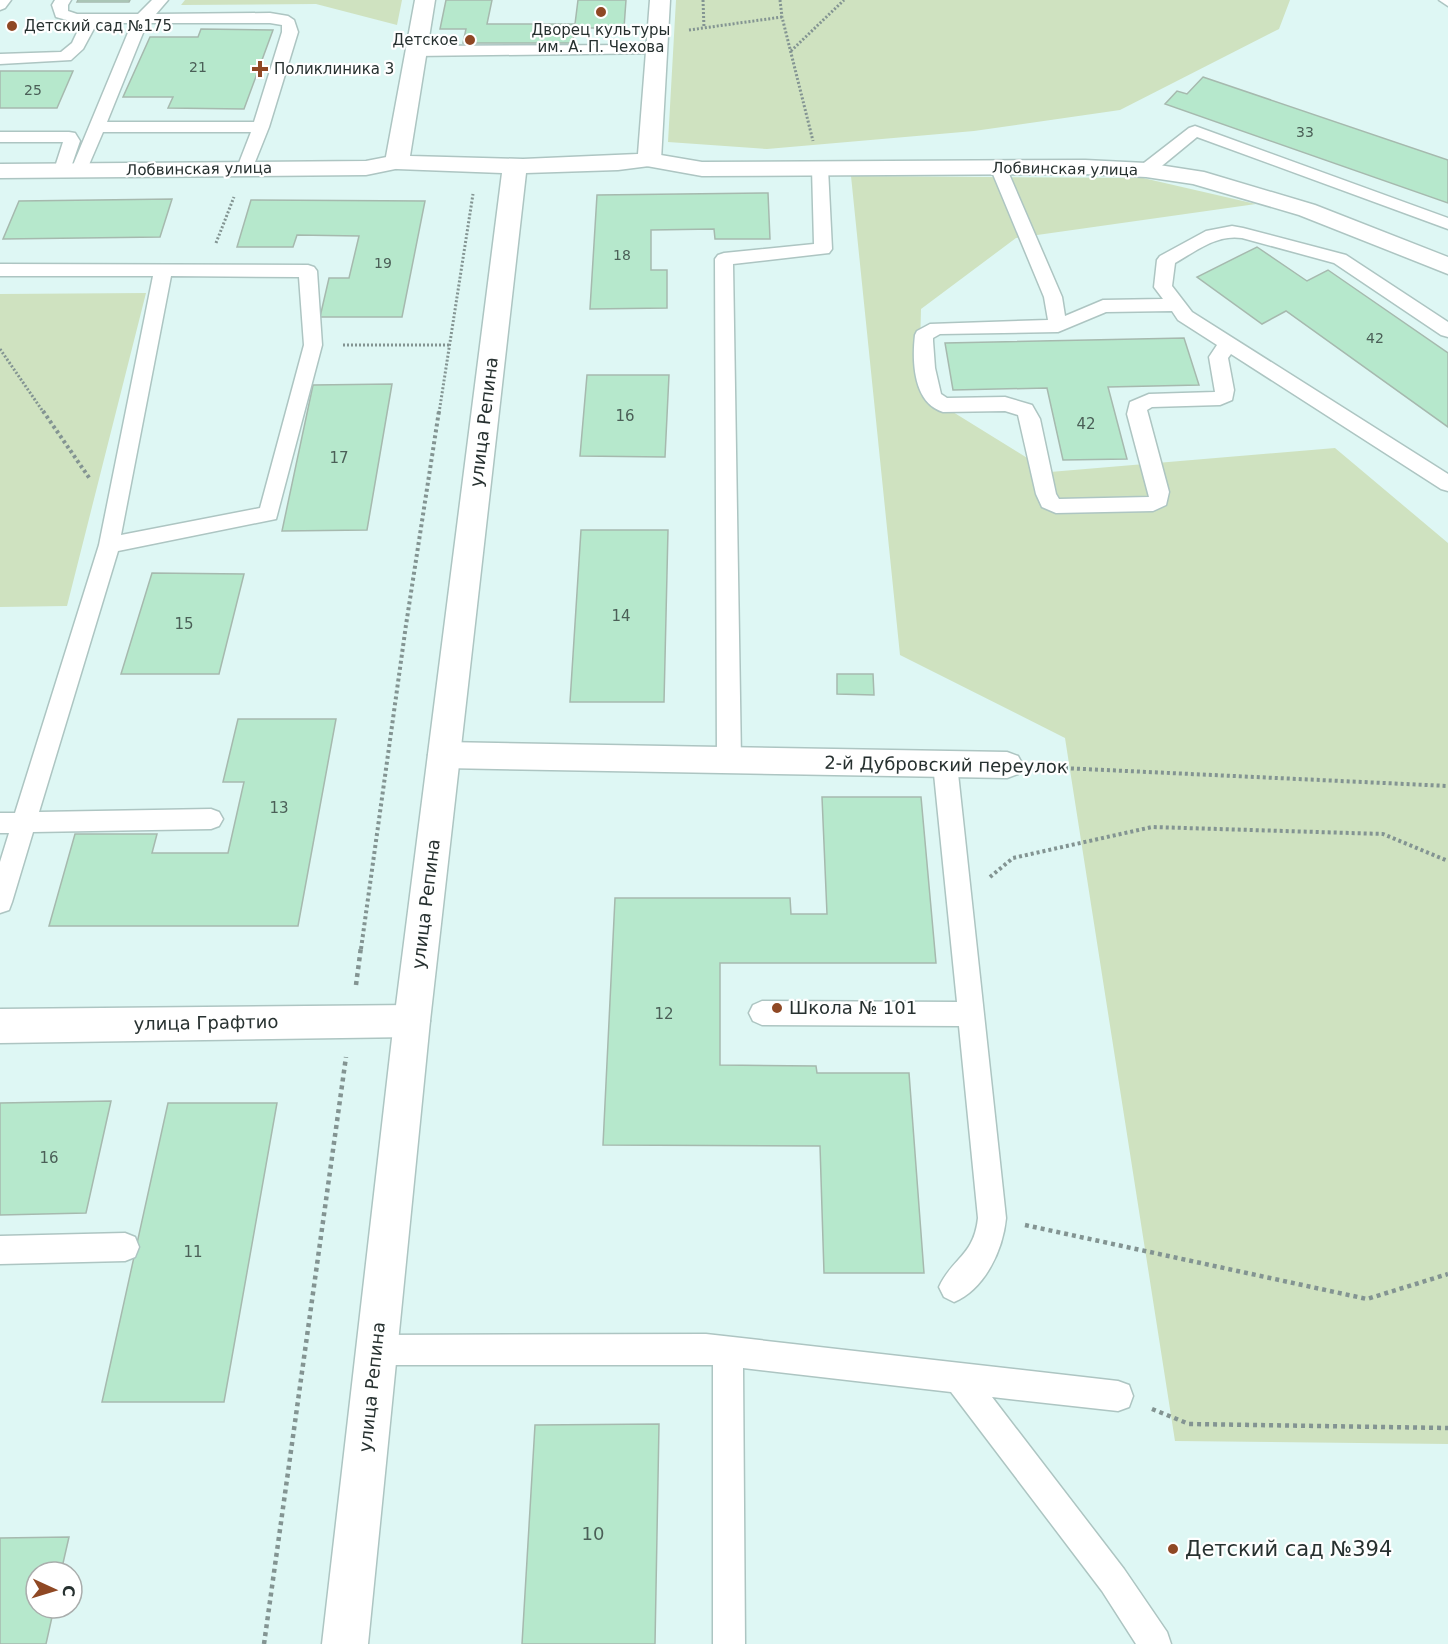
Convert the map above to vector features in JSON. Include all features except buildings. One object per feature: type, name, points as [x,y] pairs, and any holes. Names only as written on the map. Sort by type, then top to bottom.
[{"type":"main road","points":[[425,0],[397,162],[445,165],[618,163],[649,160],[660,0]]},
{"type":"main road","name":"Лобвинская улица","points":[[649,160],[702,169],[1085,167],[1146,170],[1196,177],[1307,210],[1390,241],[1448,266]]},
{"type":"main road","name":"Лобвинская улица","points":[[0,171],[366,168],[397,162]]},
{"type":"main road","name":"улица Репина","points":[[345,1644],[412,1021],[515,165]]},
{"type":"main road","name":"2-й Дубровский переулок","points":[[444,755],[1007,765]]},
{"type":"main road","name":"улица Графтио","points":[[0,1026],[412,1021]]},
{"type":"lane","points":[[0,5],[3,0]]},
{"type":"lane","points":[[63,0],[61,14],[68,18],[270,18],[283,19],[290,23],[290,32],[261,127],[245,168]]},
{"type":"lane","points":[[71,170],[97,127],[141,19],[160,0]]},
{"type":"lane","points":[[0,59],[65,57],[74,52],[79,45],[91,19]]},
{"type":"lane","points":[[416,51],[658,50]]},
{"type":"lane","points":[[97,127],[261,127]]},
{"type":"lane","points":[[1146,170],[1195,130],[1448,224]]},
{"type":"lane","points":[[0,137],[69,137],[72,141],[71,170]]},
{"type":"lane","points":[[998,167],[1053,297],[1058,326]]},
{"type":"lane","points":[[729,760],[724,259],[823,249],[820,168]]},
{"type":"lane","points":[[1448,331],[1340,258],[1232,231],[1212,235],[1166,260],[1163,268],[1163,287],[1185,316],[1448,484]]},
{"type":"lane","points":[[0,270],[308,271],[313,345],[269,514],[109,545]]},
{"type":"lane","points":[[0,902],[109,545],[163,270]]},
{"type":"lane","points":[[1176,305],[1103,306],[1058,326],[929,330],[924,335],[923,343],[930,392],[934,400],[943,405],[1005,404],[1025,410],[1030,419],[1049,502],[1064,507],[1144,505],[1159,500],[1137,407],[1149,401],[1220,398],[1225,395],[1218,367],[1218,357],[1228,344]]},
{"type":"lane","points":[[945,764],[992,1218],[992,1234],[987,1248],[954,1287]]},
{"type":"lane","points":[[0,823],[211,819]]},
{"type":"lane","points":[[762,1013],[970,1014]]},
{"type":"lane","points":[[0,1250],[125,1247]]},
{"type":"lane","points":[[376,1350],[706,1349],[1118,1396]]},
{"type":"lane","points":[[728,1352],[729,1644]]},
{"type":"lane","points":[[959,1378],[1113,1580],[1155,1644]]},
{"type":"path","points":[[703,0],[704,28]]},
{"type":"path","points":[[780,0],[782,17],[820,168]]},
{"type":"path","points":[[791,51],[844,0]]},
{"type":"path","points":[[682,31],[782,17]]},
{"type":"path","points":[[205,269],[245,168]]},
{"type":"path","points":[[264,1644],[406,625],[474,186]]},
{"type":"path","points":[[313,345],[450,345]]},
{"type":"path","points":[[0,349],[115,514]]},
{"type":"path","name":"2-й Дубровский переулок","points":[[1007,765],[1448,786]]},
{"type":"path","points":[[959,901],[1013,858],[1152,827],[1383,834],[1448,861]]},
{"type":"path","points":[[992,1218],[1367,1299],[1448,1274]]},
{"type":"path","points":[[1118,1396],[1189,1424],[1448,1428]]},
{"type":"green space","points":[[185,0],[402,0],[397,25],[316,4],[181,5]]},
{"type":"green space","points":[[676,0],[1290,0],[1279,29],[1120,110],[974,131],[767,149],[668,142]]},
{"type":"green space","points":[[851,176],[1143,178],[1256,204],[1016,238],[921,309],[919,391],[1050,472],[1335,448],[1448,543],[1448,1444],[1175,1441],[1065,738],[900,655]]},
{"type":"green space","points":[[146,293],[67,606],[0,607],[0,294]]},
{"type":"place","name":"Дворец культуры им. А. П. Чехова","points":[[601,12]]},
{"type":"place","name":"Детский сад №175","points":[[12,26]]},
{"type":"place","name":"Детское","points":[[470,40]]},
{"type":"place","name":"Поликлиника 3","points":[[260,69]]},
{"type":"place","name":"Школа № 101","points":[[777,1008]]},
{"type":"place","name":"Детский сад №394","points":[[1173,1549]]}]
